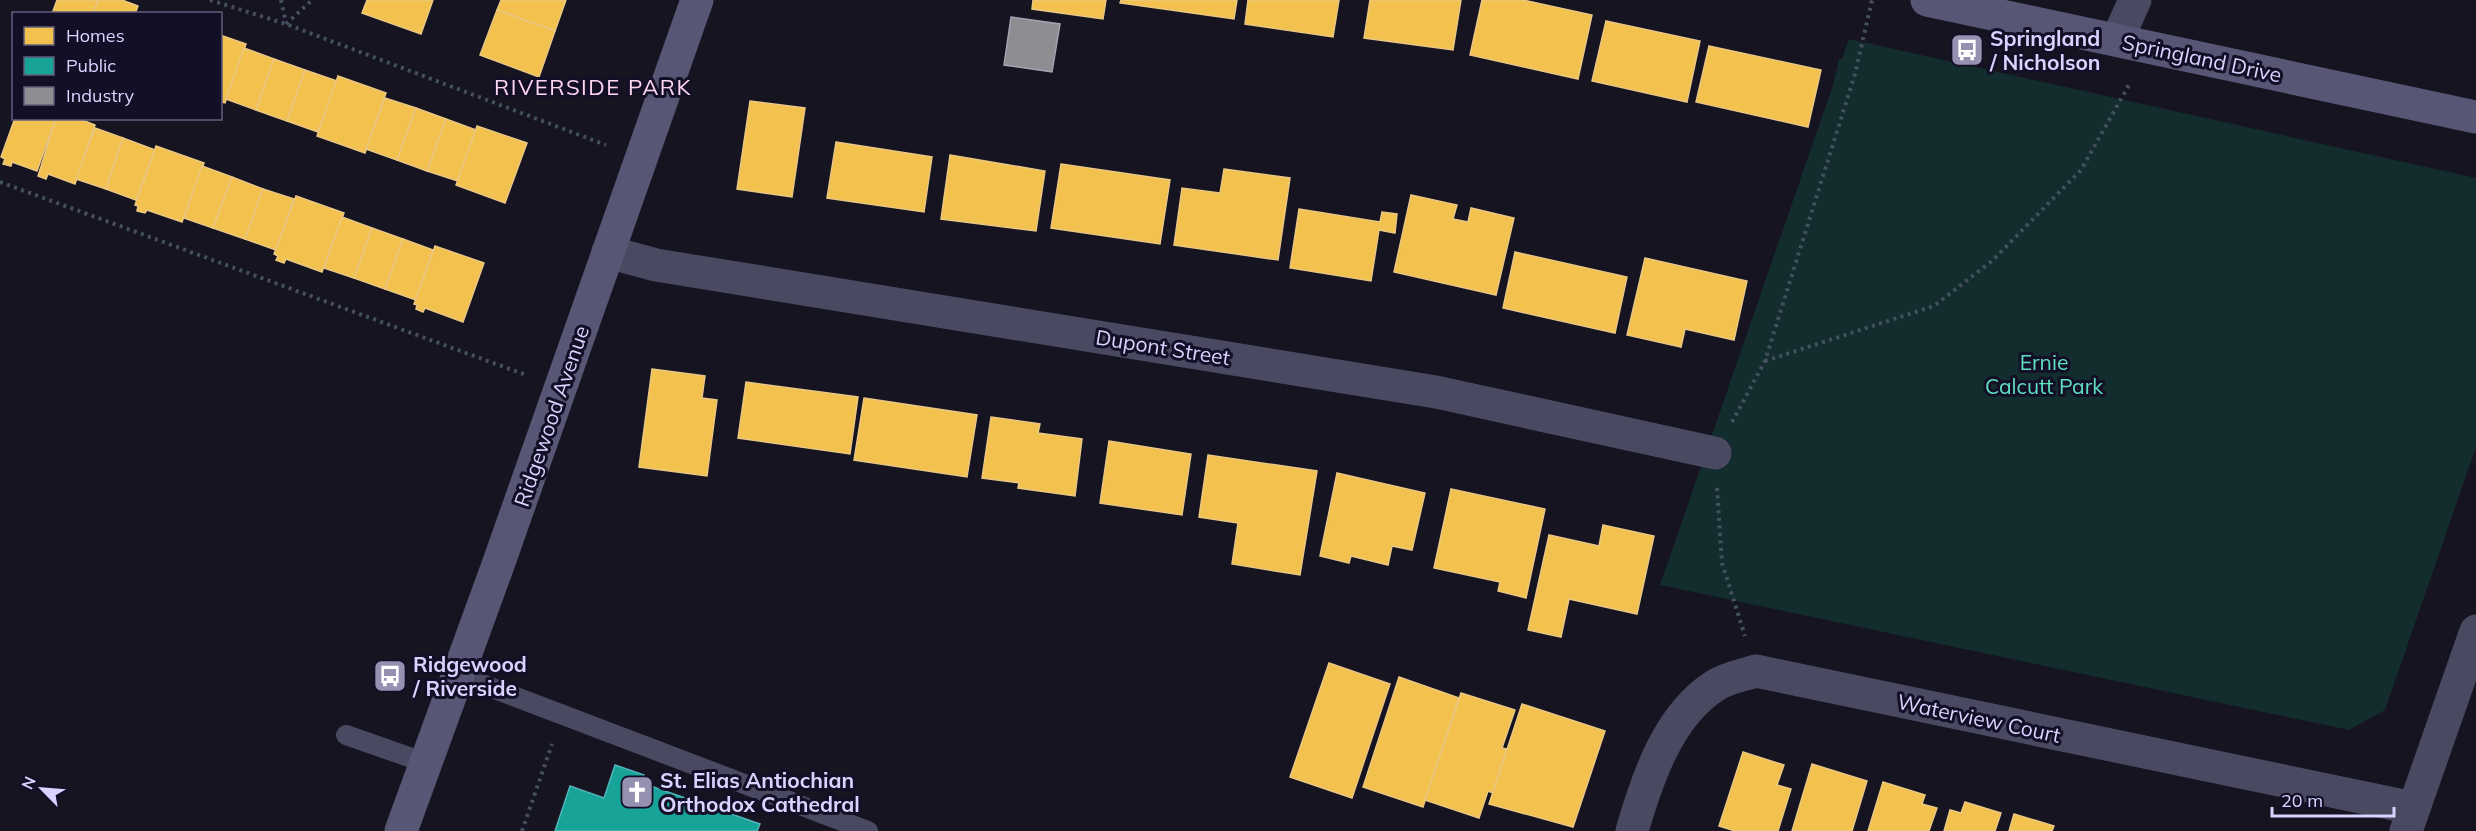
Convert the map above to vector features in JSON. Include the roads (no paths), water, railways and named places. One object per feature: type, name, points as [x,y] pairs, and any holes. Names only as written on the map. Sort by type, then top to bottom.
[{"type":"street","name":"Ridgewood Avenue","points":[[401,831],[561,388],[640,157],[697,0]]},
{"type":"street","name":"Springland Drive","points":[[1927,0],[2476,117]]},
{"type":"street","points":[[2130,43],[2135,0]]},
{"type":"street","name":"Dupont Street","points":[[608,252],[656,265],[1436,392],[1715,453]]},
{"type":"street","points":[[2409,820],[2476,631]]},
{"type":"street","name":"Waterview Court","points":[[1632,831],[1658,756],[1686,711],[1717,684],[1756,671],[2409,820]]},
{"type":"lane","points":[[458,675],[868,831]]},
{"type":"lane","points":[[346,735],[426,763]]},
{"type":"place","name":"Springland / Nicholson","points":[[1967,50]]},
{"type":"place","name":"Ridgewood / Riverside","points":[[390,676]]},
{"type":"place","name":"St. Elias Antiochian Orthodox Cathedral","points":[[637,792]]},
{"type":"district","name":"RIVERSIDE PARK","points":[[593,87]]},
{"type":"park label","name":"Ernie Calcutt Park","points":[[2044,374]]}]
